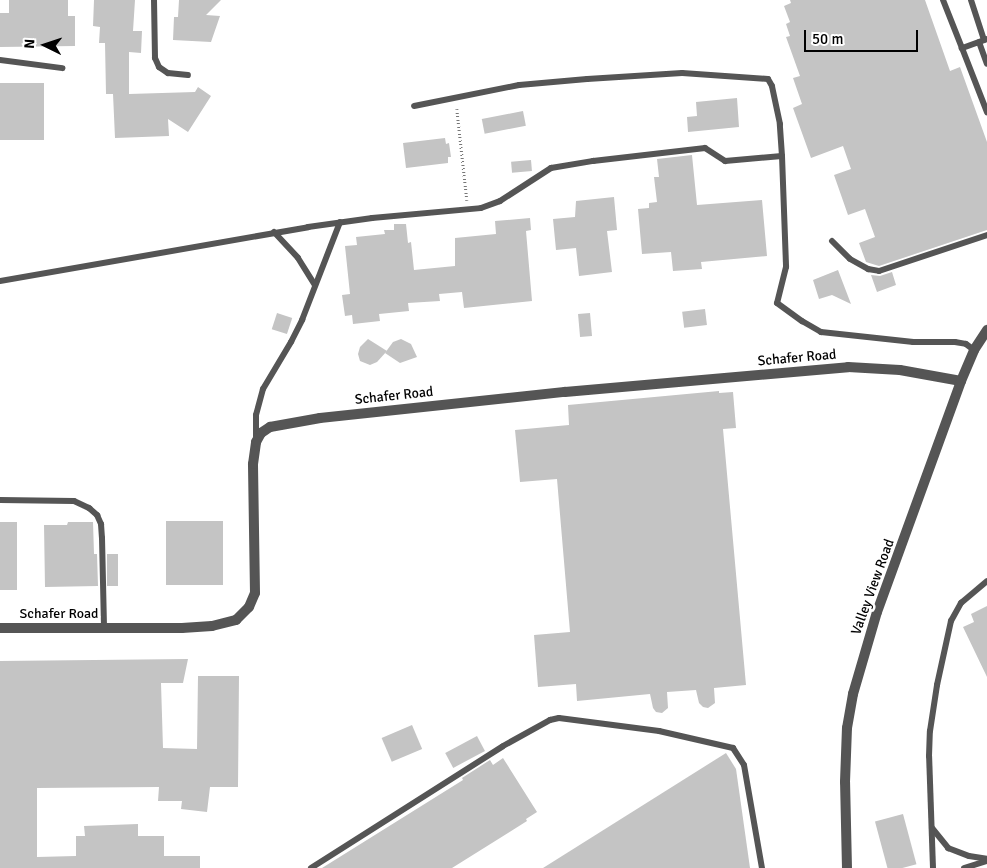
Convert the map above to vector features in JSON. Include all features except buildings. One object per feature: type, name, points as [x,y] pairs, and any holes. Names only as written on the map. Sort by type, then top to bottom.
[{"type":"street","name":"Valley View Road","points":[[847,868],[845,773],[847,728],[853,694],[877,612],[961,380],[974,350],[987,330]]},
{"type":"street","name":"Schafer Road","points":[[0,628],[212,626],[236,620],[249,607],[255,593],[253,464],[256,442],[261,433],[270,427],[320,418],[584,390],[848,367],[900,370],[961,380]]},
{"type":"lane","points":[[154,0],[155,58],[159,67],[168,73],[188,75]]},
{"type":"lane","points":[[943,0],[987,112]]},
{"type":"lane","points":[[971,0],[983,40],[987,64]]},
{"type":"lane","points":[[962,48],[983,40]]},
{"type":"lane","points":[[0,60],[62,68]]},
{"type":"lane","points":[[414,106],[519,85],[672,74],[768,79],[772,86],[780,124],[782,156],[786,267],[777,303],[821,332],[913,342],[956,342],[966,344],[974,350]]},
{"type":"lane","points":[[0,281],[274,232],[340,222],[481,208],[500,201],[551,168],[585,162],[705,148],[725,161],[782,156]]},
{"type":"lane","points":[[256,442],[258,402],[291,342],[340,222]]},
{"type":"lane","points":[[274,232],[298,258],[315,285]]},
{"type":"lane","points":[[832,241],[850,259],[868,270],[879,271],[987,236]]},
{"type":"lane","points":[[0,500],[74,501],[89,508],[97,515],[102,538],[104,628]]},
{"type":"lane","points":[[933,868],[930,731],[944,647],[952,621],[961,603],[987,581]]},
{"type":"lane","points":[[311,868],[503,746],[550,720],[559,718],[659,732],[732,748],[744,765],[762,868]]},
{"type":"lane","points":[[932,827],[948,848],[987,860]]},
{"type":"lane","points":[[964,868],[987,860]]},
{"type":"path","points":[[456,98],[468,209]]}]
